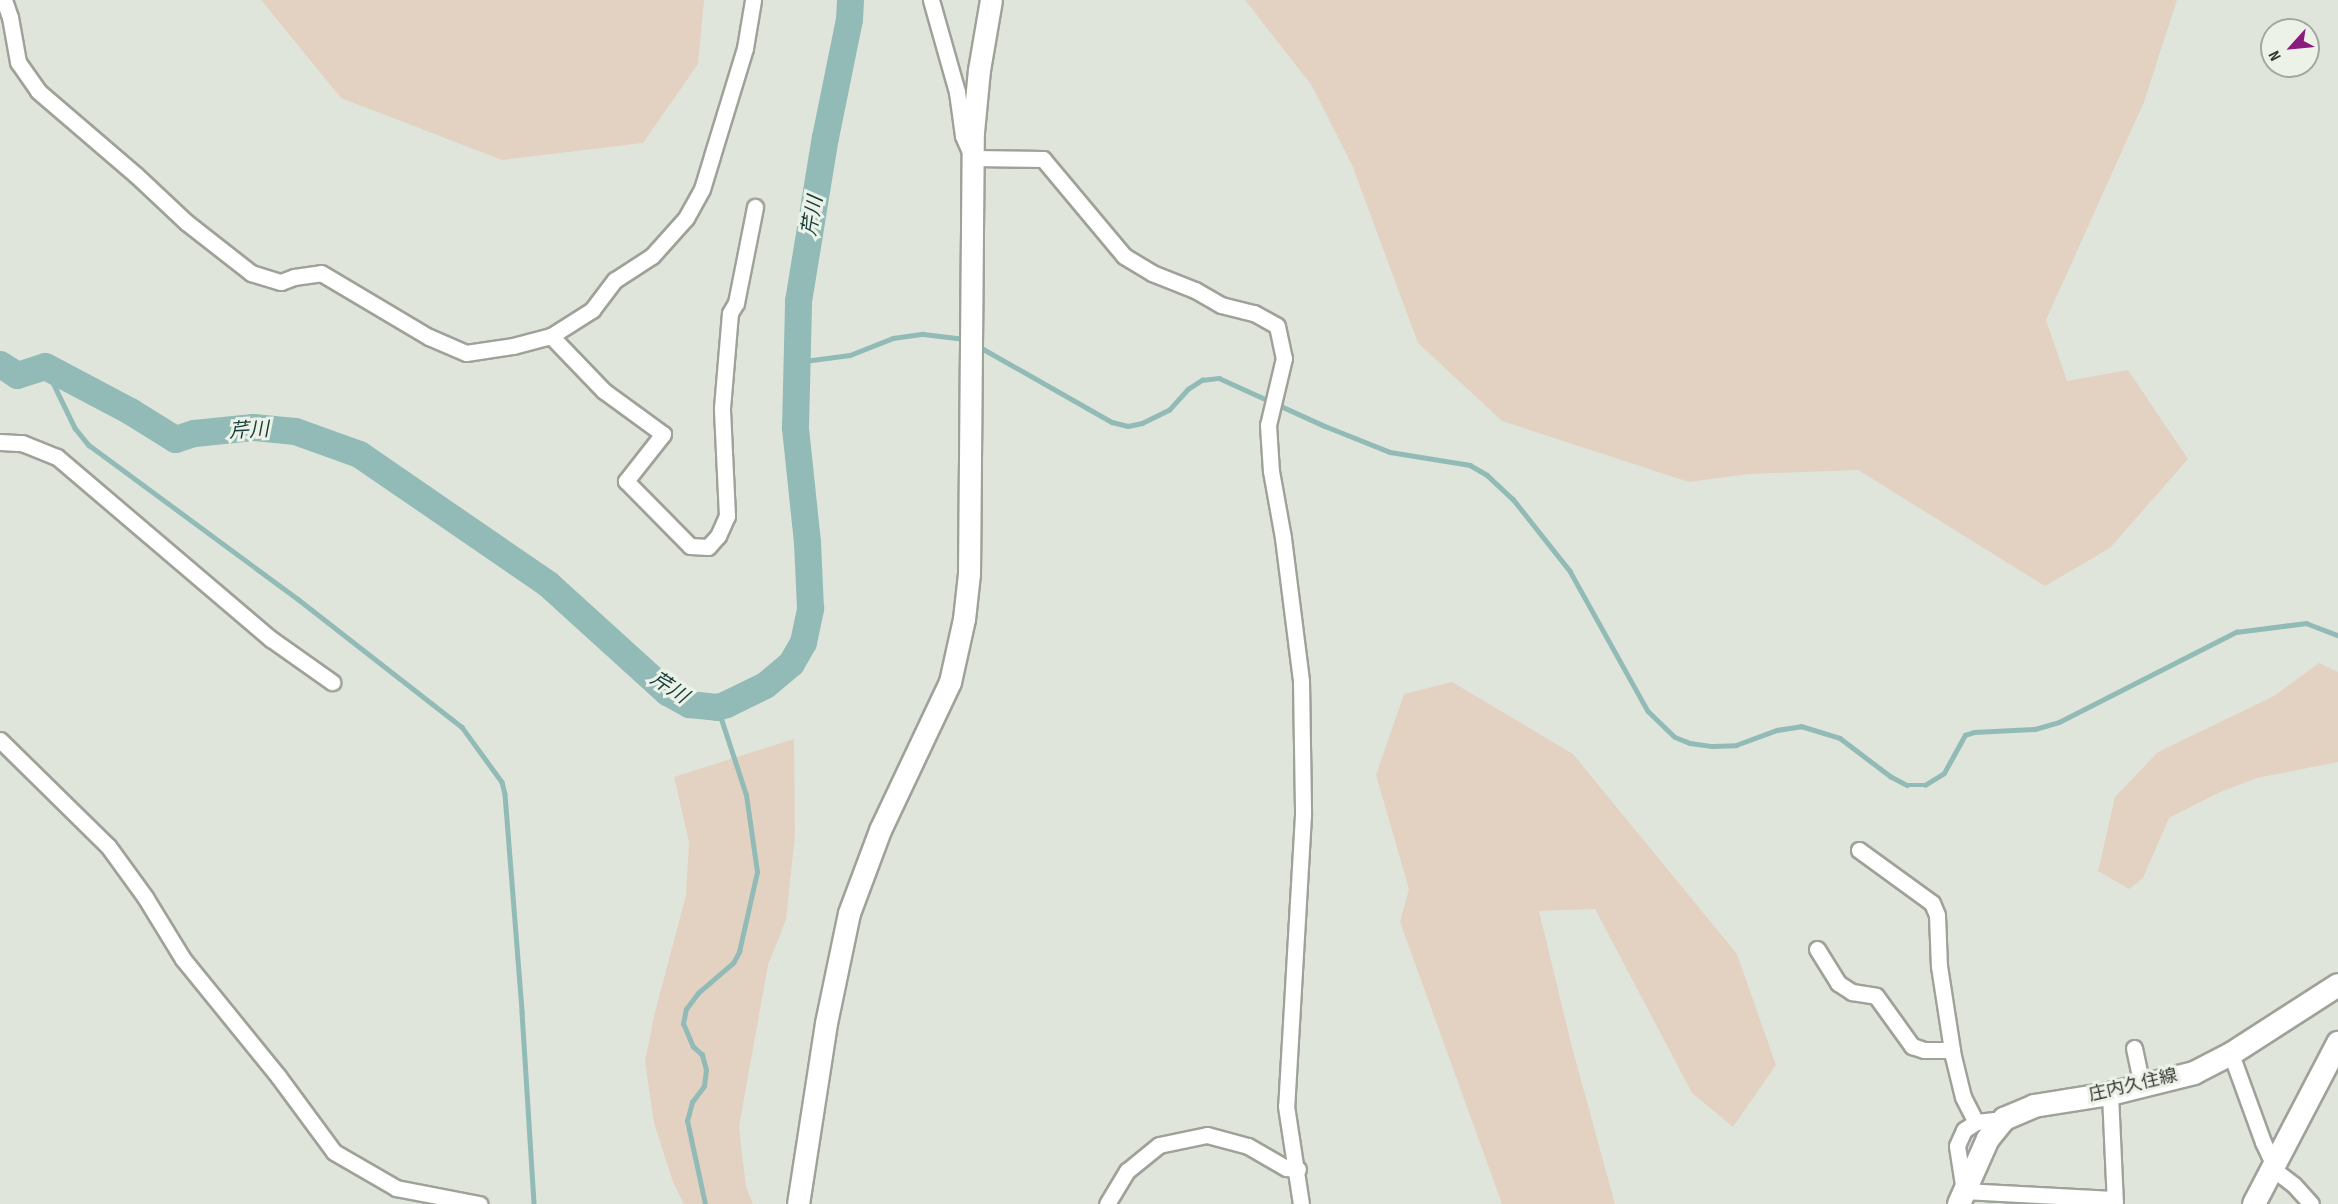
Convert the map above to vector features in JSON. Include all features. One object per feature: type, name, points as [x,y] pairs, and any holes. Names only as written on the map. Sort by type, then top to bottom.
[{"type":"main road","name":"庄内久住線","points":[[1961,1198],[1988,1139],[2004,1119],[2034,1106],[2110,1094],[2194,1073],[2231,1054],[2338,985]]},
{"type":"main road","points":[[2254,1204],[2338,1043]]},
{"type":"street","points":[[4,0],[10,17],[18,62],[38,91],[136,175],[186,222],[251,273],[281,282],[294,277],[321,273],[429,337],[466,352],[513,346],[551,336],[592,310],[615,280],[652,256],[686,218],[702,189],[745,48],[753,0]]},
{"type":"street","points":[[932,0],[957,92],[963,136],[973,158]]},
{"type":"street","points":[[798,1204],[826,1023],[849,913],[880,830],[933,722],[957,658],[967,600],[973,158],[976,93],[991,0]]},
{"type":"street","points":[[973,158],[1042,159],[1124,256],[1152,273],[1195,290],[1221,305],[1254,313],[1277,326],[1284,358],[1268,425],[1271,471],[1283,538],[1301,681],[1303,815],[1286,1106],[1298,1169],[1301,1204]]},
{"type":"street","points":[[551,336],[604,391],[663,434],[626,481],[690,546],[708,547],[718,536],[727,516],[722,408],[730,313],[736,303],[755,207]]},
{"type":"street","points":[[0,442],[22,442],[57,457],[270,639],[332,682]]},
{"type":"street","points":[[0,740],[108,846],[145,897],[183,959],[278,1076],[334,1152],[396,1188],[479,1204]]},
{"type":"street","points":[[1859,850],[1932,903],[1937,915],[1939,966],[1952,1050],[1963,1097],[1976,1122]]},
{"type":"street","points":[[1817,949],[1838,982],[1852,992],[1876,996],[1912,1046],[1924,1050],[1952,1050]]},
{"type":"street","points":[[2134,1048],[2142,1085]]},
{"type":"street","points":[[2231,1054],[2277,1172],[2294,1185],[2311,1204]]},
{"type":"street","points":[[2004,1119],[1976,1122],[1964,1130],[1957,1146],[1961,1198],[2114,1202],[2110,1094]]},
{"type":"street","points":[[1107,1204],[1127,1171],[1159,1145],[1207,1136],[1248,1146],[1286,1167],[1298,1169]]},
{"type":"shaded area","points":[[261,0],[704,0],[698,64],[643,143],[502,160],[341,98]]},
{"type":"shaded area","points":[[1245,0],[2177,0],[2144,102],[2046,320],[2067,381],[2128,370],[2188,459],[2110,548],[2045,586],[1858,470],[1749,474],[1689,482],[1502,421],[1418,343],[1352,165],[1312,86]]},
{"type":"shaded area","points":[[2319,663],[2338,672],[2338,762],[2257,778],[2218,793],[2169,818],[2143,878],[2129,889],[2098,871],[2115,797],[2158,752],[2274,696]]},
{"type":"shaded area","points":[[1452,682],[1573,754],[1737,954],[1776,1065],[1733,1127],[1692,1093],[1595,909],[1539,911],[1572,1047],[1615,1204],[1502,1204],[1400,922],[1409,889],[1376,775],[1404,694]]},
{"type":"shaded area","points":[[794,739],[795,835],[786,920],[768,965],[739,1127],[746,1187],[753,1204],[684,1204],[673,1182],[654,1123],[645,1061],[654,1016],[686,895],[689,842],[674,777]]},
{"type":"waterway","name":"芹川","points":[[0,364],[17,375],[45,366],[130,411],[175,439],[194,433],[253,427],[295,431],[359,454],[548,584],[667,692],[689,704],[717,707],[726,704],[765,685],[791,663],[803,642],[810,608],[807,542],[795,427],[798,301],[825,137],[849,19],[850,0]]},
{"type":"waterway","points":[[797,362],[850,355],[893,338],[923,334],[965,339]]},
{"type":"waterway","points":[[978,346],[1112,422],[1128,426],[1142,423],[1169,410],[1188,389],[1202,380],[1219,378],[1325,426],[1390,452],[1470,465],[1487,475],[1513,499],[1570,571],[1648,711],[1675,737],[1690,743],[1712,746],[1736,745],[1777,730],[1801,726],[1840,738],[1890,776],[1907,785],[1925,785],[1944,773],[1965,735],[1974,732],[2035,729],[2059,722],[2236,632],[2306,623],[2338,635]]},
{"type":"waterway","points":[[45,366],[75,428],[89,445],[298,599],[462,727],[502,782],[505,794],[522,1012],[534,1204]]},
{"type":"waterway","points":[[705,1204],[687,1121],[692,1102],[704,1086],[706,1070],[702,1055],[693,1047],[683,1024],[686,1009],[698,993],[733,963],[739,952],[757,872],[746,795],[717,707]]}]
